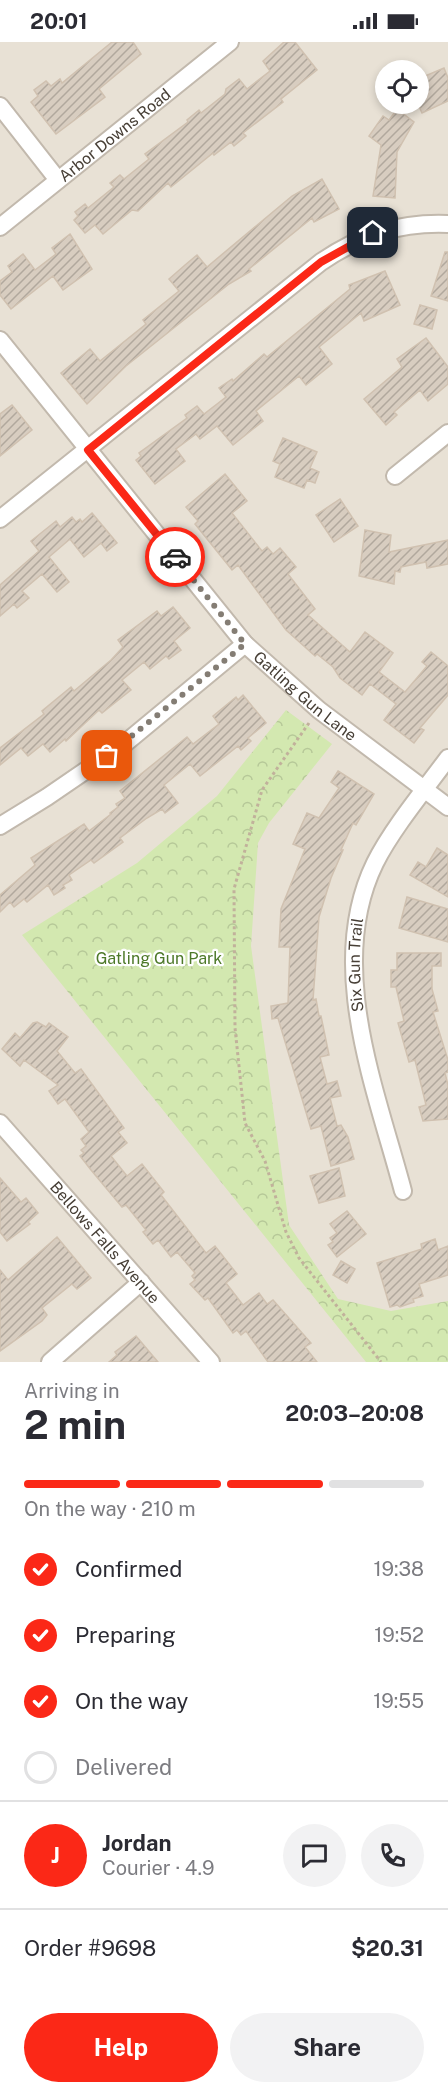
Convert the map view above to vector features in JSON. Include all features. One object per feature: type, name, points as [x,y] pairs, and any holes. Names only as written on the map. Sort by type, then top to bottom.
[{"type":"street","name":"Arbor Downs Road","points":[[0,227],[230,42]]},
{"type":"street","points":[[0,106],[58,180]]},
{"type":"street","points":[[0,519],[321,262],[343,247],[373,233],[399,226],[425,223],[448,224]]},
{"type":"street","name":"Gatling Gun Lane","points":[[0,340],[245,644],[319,710],[448,807]]},
{"type":"street","points":[[395,476],[448,433]]},
{"type":"street","points":[[0,826],[47,797],[123,744],[245,644]]},
{"type":"street","name":"Six Gun Trail","points":[[402,1191],[358,1023],[354,991],[355,951],[360,911],[376,863],[448,758]]},
{"type":"street","name":"Bellows Falls Avenue","points":[[1,1123],[211,1362]]},
{"type":"street","points":[[51,1362],[141,1282]]},
{"type":"path","points":[[309,723],[262,790],[234,890],[235,1028],[244,1123],[265,1161],[286,1232],[299,1258],[381,1362]]},
{"type":"shaded area","points":[[0,42],[448,42],[448,1362],[0,1362]]},
{"type":"green space","name":"Gatling Gun Park","points":[[286,710],[332,744],[269,823],[258,843],[251,946],[289,1225],[338,1299],[391,1311],[448,1301],[448,1362],[366,1362],[22,935],[137,863],[217,796]]},
{"type":"building","points":[[112,42],[133,42],[141,54],[99,89],[105,97],[56,134],[31,102],[38,96],[34,90],[46,81],[51,86],[60,79],[62,83]]},
{"type":"building","points":[[284,42],[295,42],[317,70],[281,99],[283,102],[243,133],[246,136],[234,146],[231,142],[214,155],[213,153],[171,187],[168,183],[138,211],[132,210],[103,234],[95,225],[85,233],[74,220],[78,216],[75,212],[85,204],[88,208],[114,187],[110,183],[120,175],[124,179],[149,159],[145,154],[188,122],[187,120],[199,110],[201,113],[225,94],[226,89],[239,79],[247,89],[270,71],[263,61]]},
{"type":"building","points":[[444,68],[448,78],[448,101],[429,110],[429,74]]},
{"type":"building","points":[[393,114],[404,114],[414,122],[397,152],[395,198],[373,196],[381,145],[369,136],[383,116],[389,120]]},
{"type":"building","points":[[322,179],[339,209],[314,222],[312,218],[249,269],[251,271],[229,284],[126,366],[87,404],[61,373],[90,349],[100,361],[146,324],[143,320],[179,291],[169,279],[197,255],[207,267],[292,196]]},
{"type":"building","points":[[70,234],[92,269],[63,290],[53,276],[11,309],[0,295],[0,281],[12,272],[8,266],[23,254],[35,270],[56,254],[52,248]]},
{"type":"building","points":[[445,252],[448,252],[448,301],[431,296]]},
{"type":"building","points":[[385,271],[400,305],[364,321],[361,313],[319,347],[332,364],[306,385],[299,376],[256,411],[263,421],[233,445],[217,426],[200,439],[196,434],[176,449],[185,461],[155,484],[136,460],[141,456],[139,453],[187,418],[185,415],[197,406],[204,414],[226,397],[219,388],[232,379],[233,381],[264,354],[267,357],[350,289],[349,285]]},
{"type":"building","points":[[420,305],[437,310],[432,329],[414,324]]},
{"type":"building","points":[[426,338],[448,367],[448,384],[428,401],[420,390],[394,412],[397,415],[386,425],[364,399],[402,367],[397,359]]},
{"type":"building","points":[[12,405],[32,430],[0,456],[0,414]]},
{"type":"building","points":[[283,438],[317,452],[310,468],[319,472],[315,483],[307,480],[304,488],[275,477],[280,464],[273,461]]},
{"type":"building","points":[[225,474],[247,501],[232,513],[262,551],[267,547],[273,554],[280,548],[296,567],[288,574],[315,609],[308,615],[350,652],[365,632],[393,653],[379,672],[405,692],[427,666],[422,662],[431,652],[448,666],[448,695],[420,728],[424,730],[414,743],[384,720],[396,704],[370,684],[362,695],[340,678],[333,667],[317,654],[315,656],[286,630],[238,565],[232,570],[195,524],[198,521],[186,507]]},
{"type":"building","points":[[340,499],[358,526],[334,542],[316,515]]},
{"type":"building","points":[[92,513],[117,543],[107,551],[101,543],[84,557],[70,539],[49,557],[69,582],[57,592],[42,574],[22,591],[29,598],[17,608],[14,604],[0,616],[0,585],[39,551],[31,541],[56,521],[60,527],[72,517],[76,522],[80,519],[82,522]]},
{"type":"building","points":[[365,530],[391,535],[389,552],[448,540],[448,564],[427,568],[426,562],[401,567],[400,572],[395,571],[394,584],[359,576]]},
{"type":"building","points":[[173,607],[190,628],[174,641],[181,650],[169,659],[166,656],[150,669],[144,662],[122,680],[131,690],[102,713],[99,710],[66,741],[65,739],[50,752],[43,744],[28,756],[21,748],[0,765],[0,748],[44,714],[42,711],[71,687],[74,691],[111,660],[123,647],[118,640],[157,611],[161,616]]},
{"type":"building","points":[[243,695],[266,723],[248,738],[251,741],[241,750],[238,746],[200,776],[190,764],[164,785],[178,803],[165,813],[162,809],[147,818],[120,838],[123,842],[94,863],[91,860],[69,875],[72,880],[63,885],[65,888],[54,895],[48,885],[27,902],[24,899],[14,907],[10,902],[0,912],[0,895],[35,865],[31,858],[84,824],[89,831],[111,814],[118,807],[116,804],[125,798],[120,791],[187,737],[193,744],[219,724],[213,716],[236,697],[238,700]]},
{"type":"building","points":[[338,771],[374,794],[356,825],[353,823],[341,850],[343,850],[331,878],[319,917],[313,1000],[316,999],[319,1016],[321,1016],[329,1055],[320,1057],[327,1084],[337,1081],[341,1096],[330,1098],[337,1126],[341,1125],[348,1137],[354,1159],[331,1166],[321,1126],[311,1129],[278,1018],[272,1019],[271,1006],[288,1003],[290,947],[279,947],[281,909],[305,849],[293,844],[307,813],[319,818],[339,788],[331,782]]},
{"type":"building","points":[[437,848],[448,855],[448,897],[410,875],[418,862],[426,867]]},
{"type":"building","points":[[407,897],[448,909],[448,942],[399,928]]},
{"type":"building","points":[[397,953],[441,953],[441,966],[432,966],[432,989],[438,1011],[433,1012],[448,1060],[448,1072],[445,1073],[448,1085],[448,1119],[423,1121],[419,1107],[426,1105],[415,1060],[409,1062],[398,1023],[404,1021],[396,987],[391,987],[391,970],[397,970]]},
{"type":"building","points":[[37,1022],[46,1027],[49,1023],[68,1037],[57,1051],[75,1073],[81,1069],[124,1128],[118,1132],[127,1143],[111,1156],[127,1176],[142,1164],[164,1192],[161,1195],[206,1253],[215,1246],[237,1274],[226,1283],[243,1305],[259,1293],[267,1304],[273,1300],[311,1343],[305,1347],[317,1362],[268,1362],[246,1331],[241,1335],[237,1330],[233,1333],[208,1298],[205,1300],[190,1284],[195,1280],[192,1276],[195,1273],[177,1252],[171,1257],[158,1240],[153,1244],[143,1232],[146,1230],[126,1205],[122,1207],[91,1170],[80,1156],[84,1153],[81,1150],[86,1146],[81,1139],[89,1132],[65,1099],[58,1104],[49,1091],[58,1085],[24,1060],[20,1066],[2,1049],[15,1033],[20,1038],[33,1023]]},
{"type":"building","points":[[339,1168],[345,1196],[319,1203],[310,1176]]},
{"type":"building","points":[[0,1178],[21,1202],[26,1198],[38,1213],[28,1222],[30,1224],[7,1241],[0,1232]]},
{"type":"building","points":[[347,1211],[366,1234],[337,1257],[328,1245],[333,1242],[330,1238],[337,1233],[330,1224]]},
{"type":"building","points":[[57,1237],[91,1278],[77,1289],[72,1284],[42,1308],[47,1315],[42,1321],[0,1351],[0,1270],[8,1280]]},
{"type":"building","points":[[435,1239],[438,1250],[448,1246],[448,1275],[419,1284],[423,1296],[413,1299],[414,1302],[400,1307],[397,1305],[390,1307],[377,1263],[422,1249],[421,1244]]},
{"type":"building","points":[[341,1261],[355,1269],[347,1283],[333,1275]]},
{"type":"building","points":[[136,1336],[158,1362],[109,1362],[117,1355],[115,1352]]},
{"type":"way so far","points":[[107,756],[245,644],[175,557]]},
{"type":"route","points":[[175,557],[88,450],[321,262],[343,247],[373,233]]}]
